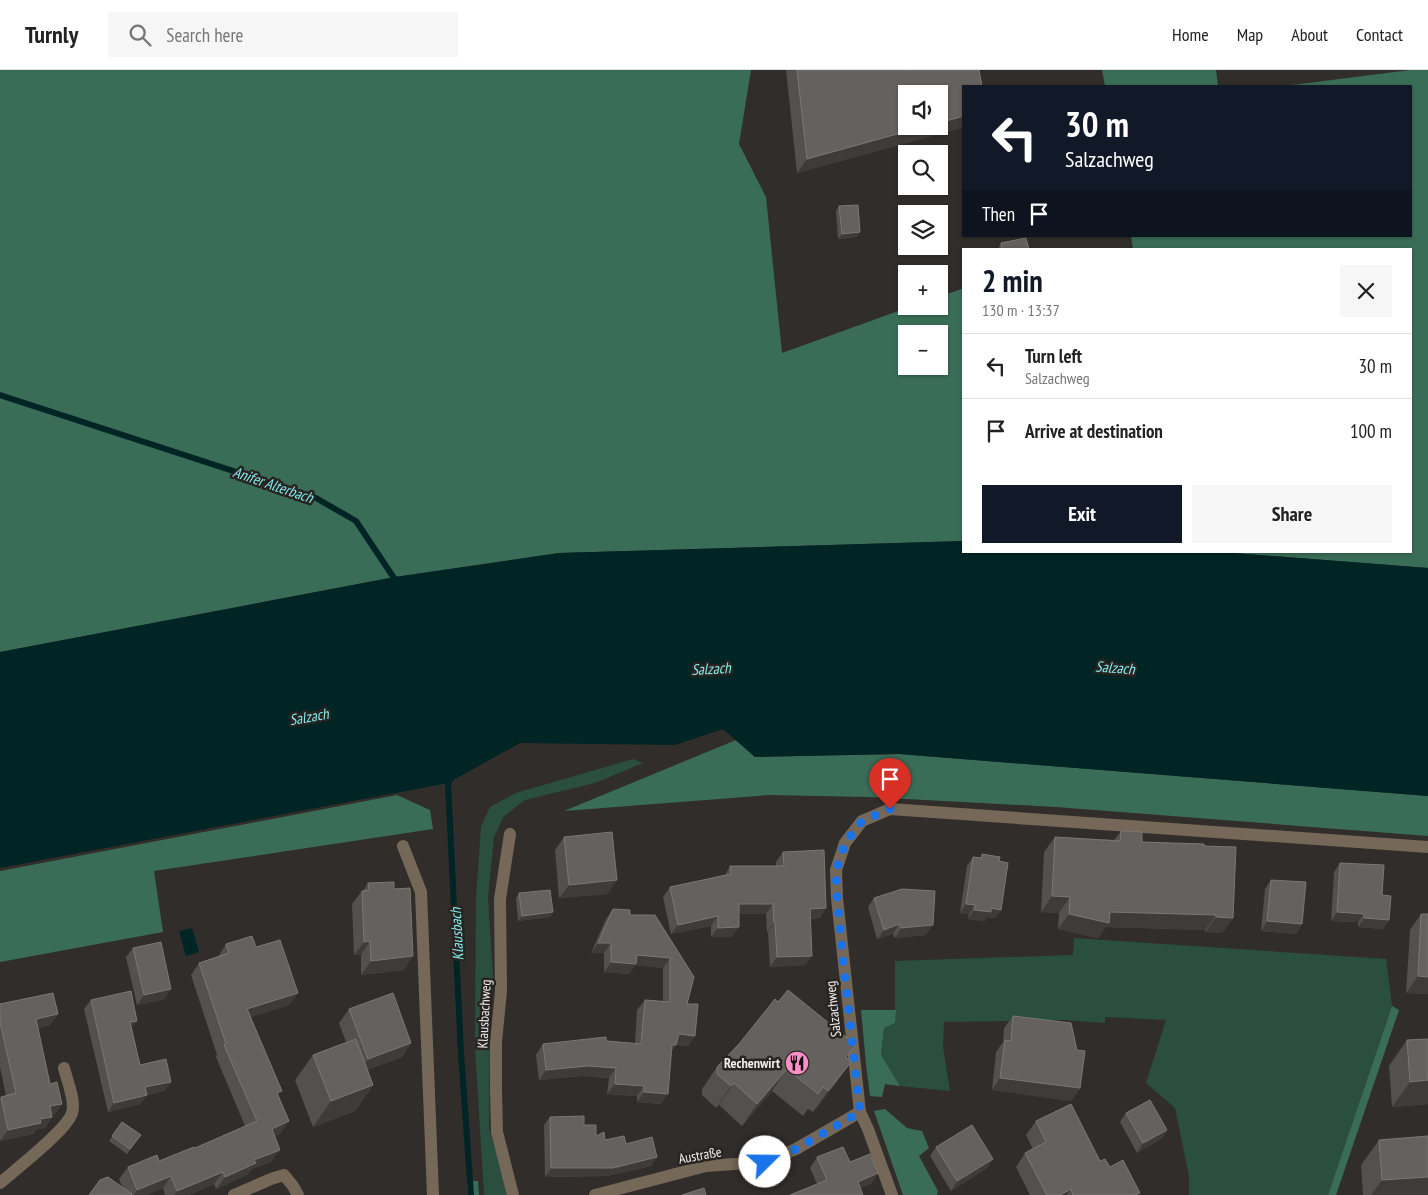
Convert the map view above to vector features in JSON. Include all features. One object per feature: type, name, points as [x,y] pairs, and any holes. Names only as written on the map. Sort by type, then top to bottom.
[{"type":"street","name":"Salzachweg","points":[[892,1195],[860,1112],[837,898],[836,870],[845,843],[862,821],[890,809],[1428,847]]},
{"type":"street","name":"Klausbachweg","points":[[510,834],[500,899],[501,991],[496,1042],[496,1090],[497,1132],[513,1195]]},
{"type":"street","points":[[403,846],[421,892],[433,1195]]},
{"type":"street","points":[[0,1183],[63,1128],[72,1113],[72,1098],[64,1068]]},
{"type":"street","name":"Austraße","points":[[595,1195],[706,1166],[765,1162],[796,1149],[860,1112]]},
{"type":"street","points":[[234,1195],[284,1176],[294,1186],[298,1195]]},
{"type":"green space","points":[[0,70],[751,70],[739,144],[766,197],[782,353],[898,311],[898,315],[948,315],[948,294],[962,289],[962,541],[559,553],[395,577],[0,652]]},
{"type":"green space","points":[[1102,70],[1216,70],[1218,85],[1105,85]]},
{"type":"green space","points":[[1410,70],[1428,70],[1428,568],[1233,553],[1412,553],[1412,248],[1133,248],[1131,237],[1412,237],[1412,85],[1292,85]]},
{"type":"green space","points":[[736,740],[755,757],[899,754],[1428,796],[1428,836],[1056,807],[869,797],[769,795],[564,811]]},
{"type":"green space","points":[[633,759],[643,763],[595,783],[525,800],[504,816],[494,837],[488,897],[493,978],[490,1017],[489,1129],[507,1192],[506,1195],[484,1195],[475,1047],[476,898],[481,827],[490,807],[516,793]]},
{"type":"green space","points":[[397,795],[430,810],[433,829],[154,871],[163,932],[0,962],[0,871]]},
{"type":"green space","points":[[1074,938],[1386,959],[1392,1006],[1328,1195],[1189,1195],[1189,1176],[1175,1108],[1146,1083],[1166,1020],[1105,1017],[1105,1023],[1064,1020],[944,1022],[943,1047],[950,1091],[900,1086],[881,1055],[884,1028],[895,1023],[895,961],[1073,955]]},
{"type":"green space","points":[[1392,1006],[1399,1010],[1336,1195],[1328,1195]]},
{"type":"green space","points":[[861,1010],[896,1010],[895,1023],[884,1028],[881,1055],[900,1086],[885,1084],[882,1097],[870,1096]]},
{"type":"green space","points":[[885,1109],[907,1128],[922,1131],[929,1148],[919,1156],[938,1191],[937,1195],[903,1195],[874,1111]]},
{"type":"green space","points":[[467,1181],[478,1181],[479,1195],[468,1195]]},
{"type":"water","name":"Salzach","points":[[962,541],[962,553],[1233,553],[1428,568],[1428,796],[899,754],[755,757],[723,729],[675,745],[520,743],[448,783],[0,868],[0,652],[395,577],[559,553]]},
{"type":"water","points":[[192,928],[199,952],[186,956],[179,931]]},
{"type":"building","points":[[797,70],[979,70],[982,85],[962,85],[962,117],[948,120],[948,85],[898,85],[898,134],[807,159]]},
{"type":"building","points":[[858,205],[860,232],[842,234],[839,206]]},
{"type":"building","points":[[1026,238],[1029,248],[1002,248],[1001,243]]},
{"type":"building","points":[[1121,831],[1142,832],[1142,842],[1236,847],[1233,918],[1216,917],[1216,915],[1110,912],[1109,923],[1069,914],[1070,897],[1052,896],[1055,837],[1120,841]]},
{"type":"building","points":[[612,832],[617,880],[569,885],[564,837]]},
{"type":"building","points":[[824,850],[826,908],[810,909],[812,956],[777,957],[773,904],[739,904],[739,927],[718,928],[718,916],[678,925],[670,887],[731,874],[730,866],[784,866],[783,852]]},
{"type":"building","points":[[982,854],[1000,857],[999,861],[1008,863],[1001,910],[991,908],[991,912],[974,910],[975,905],[966,904],[973,857],[982,858]]},
{"type":"building","points":[[1340,863],[1384,865],[1382,895],[1391,896],[1389,920],[1364,918],[1364,914],[1337,912]]},
{"type":"building","points":[[1271,880],[1306,882],[1302,924],[1267,921]]},
{"type":"building","points":[[394,882],[394,889],[410,888],[413,956],[371,961],[370,941],[364,942],[362,891],[369,890],[368,883]]},
{"type":"building","points":[[902,889],[935,891],[933,925],[901,928],[899,924],[884,930],[874,898]]},
{"type":"building","points":[[550,890],[553,912],[522,916],[519,893]]},
{"type":"building","points":[[613,909],[630,910],[630,915],[655,915],[694,977],[687,1004],[698,1004],[695,1036],[679,1034],[676,1045],[672,1045],[668,1094],[644,1092],[644,1086],[615,1084],[616,1068],[588,1066],[546,1070],[543,1044],[606,1037],[606,1041],[641,1044],[645,1000],[670,1002],[670,958],[637,955],[636,964],[611,962],[611,943],[598,943]]},
{"type":"building","points":[[1421,914],[1428,914],[1428,977],[1418,976]]},
{"type":"building","points":[[252,936],[256,947],[280,940],[298,993],[247,1009],[282,1091],[277,1093],[289,1121],[272,1129],[280,1150],[254,1160],[256,1163],[225,1177],[223,1172],[177,1191],[171,1176],[137,1190],[128,1167],[157,1155],[159,1161],[195,1148],[257,1121],[224,1045],[226,1044],[199,963],[229,953],[226,944]]},
{"type":"building","points":[[161,942],[171,989],[144,995],[133,948]]},
{"type":"building","points":[[788,990],[856,1045],[846,1057],[851,1062],[828,1091],[823,1087],[818,1094],[787,1069],[757,1104],[734,1083],[731,1086],[717,1074],[717,1067],[739,1044],[775,999],[778,1002]]},
{"type":"building","points":[[131,991],[137,1021],[130,1022],[140,1065],[166,1059],[171,1082],[145,1087],[147,1095],[114,1103],[91,1000]]},
{"type":"building","points":[[53,993],[58,1014],[36,1019],[50,1084],[57,1082],[62,1104],[50,1106],[52,1117],[40,1119],[41,1123],[8,1130],[1,1097],[16,1093],[0,1022],[0,1004]]},
{"type":"building","points":[[393,993],[411,1043],[368,1059],[349,1009]]},
{"type":"building","points":[[1013,1016],[1071,1023],[1077,1050],[1085,1051],[1080,1088],[1000,1078],[1005,1040],[1011,1041]]},
{"type":"building","points":[[356,1039],[373,1085],[331,1101],[313,1055]]},
{"type":"building","points":[[1428,1039],[1428,1080],[1410,1082],[1407,1040]]},
{"type":"building","points":[[1150,1100],[1167,1130],[1143,1143],[1126,1113]]},
{"type":"building","points":[[1071,1104],[1100,1161],[1105,1159],[1110,1167],[1123,1160],[1140,1193],[1135,1195],[1073,1195],[1071,1189],[1060,1195],[1047,1195],[1025,1153],[1046,1142],[1036,1121]]},
{"type":"building","points":[[584,1116],[584,1125],[596,1125],[596,1136],[604,1132],[605,1140],[624,1136],[626,1144],[652,1137],[657,1157],[613,1168],[551,1168],[550,1117]]},
{"type":"building","points":[[122,1122],[141,1135],[130,1149],[112,1136]]},
{"type":"building","points":[[972,1125],[993,1159],[957,1181],[936,1147]]},
{"type":"building","points":[[1428,1136],[1428,1177],[1382,1180],[1379,1140]]},
{"type":"building","points":[[843,1147],[850,1162],[870,1154],[878,1173],[858,1182],[863,1195],[790,1195],[827,1180],[817,1157]]},
{"type":"building","points":[[108,1177],[132,1194],[89,1195],[100,1180]]},
{"type":"building","points":[[704,1188],[706,1195],[682,1195]]},
{"type":"waterway","name":"Anifer Alterbach","points":[[0,395],[316,498],[356,521],[398,584]]},
{"type":"waterway","name":"Klausbach","points":[[451,778],[448,783],[461,1053],[471,1195]]},
{"type":"place","name":"Rechenwirt","points":[[797,1063]]},
{"type":"route","points":[[765,1162],[796,1149],[860,1112],[843,960],[836,870],[845,843],[862,821],[890,809]]}]
